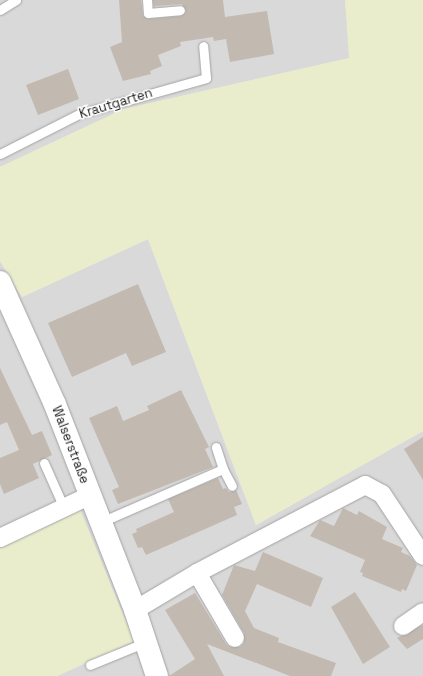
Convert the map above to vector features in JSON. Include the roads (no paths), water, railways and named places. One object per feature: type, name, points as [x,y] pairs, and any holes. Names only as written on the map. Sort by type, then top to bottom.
[{"type":"street","name":"Walserstraße","points":[[0,282],[33,351],[135,610],[157,676]]},
{"type":"street","points":[[135,610],[197,573],[365,485],[382,494],[423,556]]},
{"type":"street","points":[[0,537],[89,496]]},
{"type":"street","points":[[197,573],[234,638]]},
{"type":"street","points":[[404,626],[423,612]]},
{"type":"lane","points":[[0,10],[16,0]]},
{"type":"lane","points":[[147,0],[148,13],[180,10]]},
{"type":"lane","name":"Krautgarten","points":[[0,154],[79,114],[206,78],[204,46]]},
{"type":"lane","points":[[216,447],[223,469],[232,486]]},
{"type":"lane","points":[[44,463],[64,508]]},
{"type":"lane","points":[[100,522],[223,469]]},
{"type":"lane","points":[[90,665],[146,642]]}]
